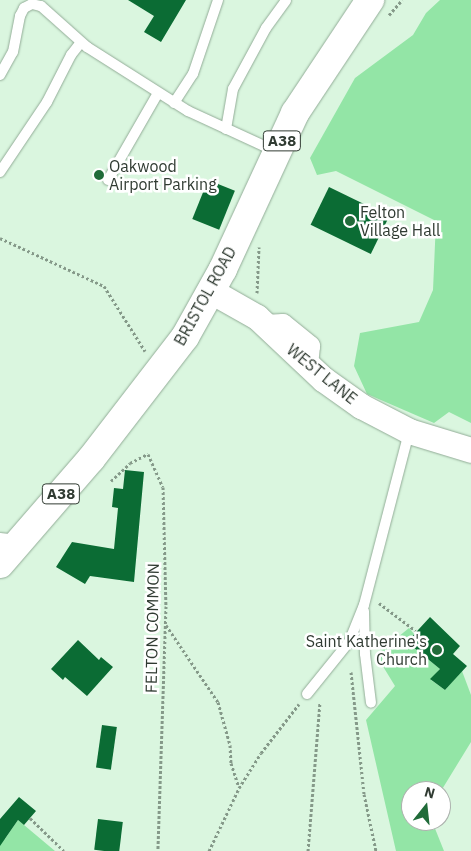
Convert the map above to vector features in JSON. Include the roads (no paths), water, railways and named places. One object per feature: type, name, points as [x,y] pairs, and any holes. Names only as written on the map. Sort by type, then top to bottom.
[{"type":"highway","name":"BRISTOL ROAD","points":[[0,564],[10,539],[91,459],[185,337],[211,291],[295,113],[377,11]]},
{"type":"street","name":"WEST LANE","points":[[211,291],[239,305],[265,325],[323,379],[361,406],[409,431],[471,450]]},
{"type":"lane","points":[[174,102],[194,74],[218,0]]},
{"type":"lane","points":[[226,129],[233,89],[266,28],[277,0]]},
{"type":"lane","points":[[266,28],[286,0]]},
{"type":"lane","points":[[0,75],[13,52],[20,16],[24,8],[32,4],[41,6],[81,42],[158,93],[226,129],[276,152]]},
{"type":"lane","points":[[0,172],[47,102],[71,55],[81,42]]},
{"type":"lane","points":[[108,180],[158,93]]},
{"type":"lane","points":[[307,694],[349,642],[364,605],[409,431]]},
{"type":"lane","points":[[364,605],[365,654],[371,703]]},
{"type":"place","name":"Oakwood Airport Parking","points":[[99,175]]},
{"type":"place","name":"Felton Village Hall","points":[[350,221]]},
{"type":"place","name":"Saint Katherine's Church","points":[[437,650]]}]
